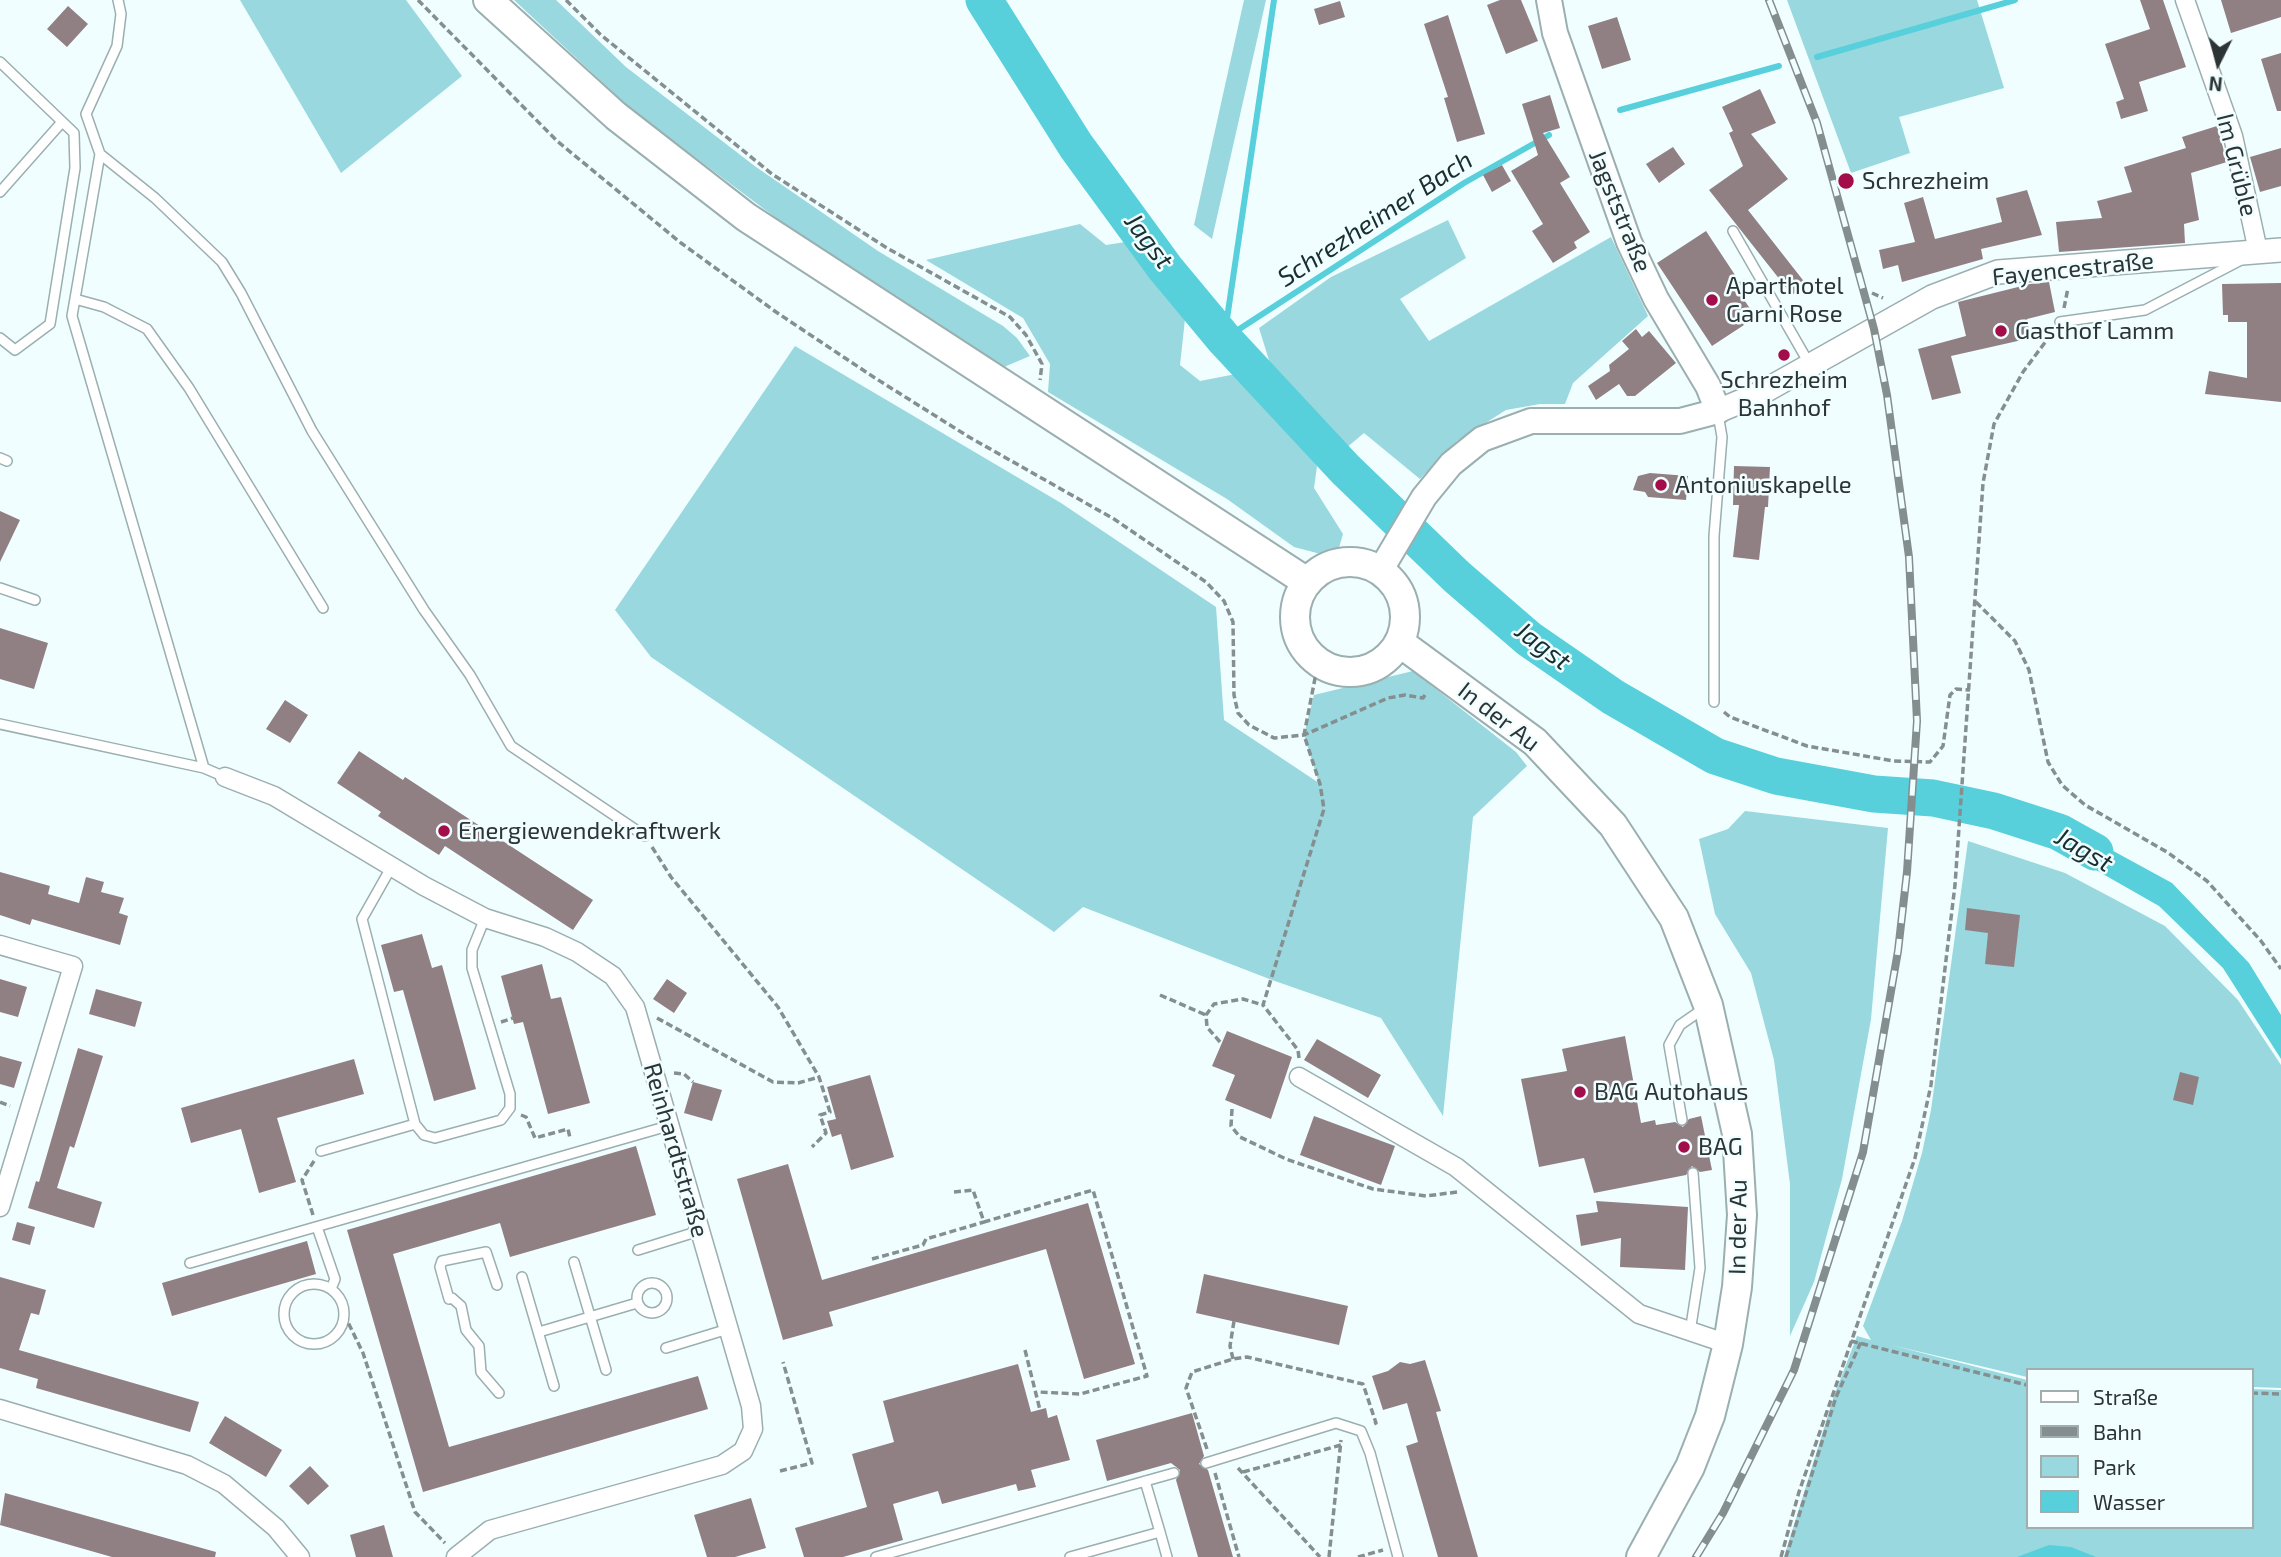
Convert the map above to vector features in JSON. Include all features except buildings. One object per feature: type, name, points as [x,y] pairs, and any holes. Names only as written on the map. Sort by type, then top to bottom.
[{"type":"main road","points":[[488,0],[616,116],[746,217],[1307,582]]},
{"type":"main road","name":"Jagststraße","points":[[1549,0],[1555,33],[1629,242],[1656,299],[1708,386],[1718,411]]},
{"type":"main road","name":"Fayencestraße","points":[[1380,571],[1424,498],[1451,464],[1482,439],[1531,421],[1680,421],[1718,411]]},
{"type":"main road","points":[[1349,561],[1380,571],[1392,581],[1403,603],[1405,627],[1399,642],[1388,657],[1372,668],[1354,672],[1335,671],[1318,663],[1305,650],[1297,634],[1294,616],[1297,598],[1307,582],[1326,568],[1349,561]]},
{"type":"main road","name":"In der Au","points":[[1399,642],[1535,742],[1613,825],[1674,918],[1708,1005],[1737,1134],[1742,1202],[1737,1287],[1728,1344],[1710,1416],[1690,1467],[1640,1557]]},
{"type":"street","name":"Im Grüble","points":[[2185,0],[2233,136],[2258,251]]},
{"type":"street","name":"Fayencestraße","points":[[1718,411],[1761,393],[1943,293],[1998,272],[2281,250]]},
{"type":"street","name":"Reinhardtstraße","points":[[225,777],[274,796],[424,887],[485,918],[545,937],[577,952],[613,976],[637,1015],[751,1406],[754,1429],[743,1451],[722,1465],[490,1530],[456,1556]]},
{"type":"street","points":[[0,945],[73,966],[0,1207]]},
{"type":"street","points":[[1299,1077],[1456,1167],[1639,1314],[1728,1344]]},
{"type":"street","points":[[0,1409],[187,1465],[224,1484],[276,1528],[300,1557]]},
{"type":"lane","points":[[118,0],[121,13],[117,46],[86,114],[100,154],[72,316],[204,768]]},
{"type":"lane","points":[[0,62],[74,133],[75,167],[50,324],[15,350],[0,338]]},
{"type":"lane","points":[[0,192],[62,122]]},
{"type":"lane","points":[[100,154],[155,198],[222,262],[242,293],[312,431],[424,610],[470,676],[511,746],[645,836]]},
{"type":"lane","points":[[1733,231],[1810,365]]},
{"type":"lane","points":[[2060,322],[2145,310],[2258,251]]},
{"type":"lane","points":[[75,299],[104,307],[147,328],[189,388],[323,608]]},
{"type":"lane","points":[[1714,702],[1714,536],[1722,437],[1718,411]]},
{"type":"lane","points":[[0,588],[35,600]]},
{"type":"lane","points":[[0,724],[204,768],[225,777]]},
{"type":"lane","points":[[392,866],[362,919],[415,1124],[424,1135],[435,1138],[501,1120],[510,1108],[510,1094],[472,968],[471,950],[485,918]]},
{"type":"lane","points":[[1682,1120],[1669,1045],[1680,1025],[1708,1005]]},
{"type":"lane","points":[[321,1151],[415,1124]]},
{"type":"lane","points":[[190,1263],[668,1126]]},
{"type":"lane","points":[[1690,1332],[1700,1268],[1693,1173]]},
{"type":"lane","points":[[317,1227],[335,1279],[331,1289]]},
{"type":"lane","points":[[638,1250],[699,1231]]},
{"type":"lane","points":[[497,1285],[486,1252],[442,1261],[440,1267],[450,1298],[461,1306],[466,1330],[479,1346],[481,1372],[499,1393]]},
{"type":"lane","points":[[574,1262],[606,1370]]},
{"type":"lane","points":[[522,1278],[554,1386]]},
{"type":"lane","points":[[312,1284],[331,1289],[343,1305],[344,1314],[338,1333],[321,1343],[301,1341],[287,1328],[284,1308],[294,1291],[312,1284]]},
{"type":"lane","points":[[539,1332],[637,1303]]},
{"type":"lane","points":[[666,1348],[728,1329]]},
{"type":"lane","points":[[1209,1462],[1336,1423],[1361,1431],[1370,1453],[1398,1557]]},
{"type":"lane","points":[[876,1557],[1174,1473]]},
{"type":"lane","points":[[1145,1481],[1167,1557]]},
{"type":"lane","points":[[1071,1557],[1160,1532]]},
{"type":"path","points":[[418,0],[556,141],[681,243],[776,312],[875,378],[969,437],[1114,519],[1206,582],[1224,601],[1233,622],[1234,695],[1238,713],[1249,725],[1274,738],[1304,735],[1388,698],[1405,695],[1423,698],[1441,673]]},
{"type":"path","points":[[566,0],[601,35],[772,174],[887,248],[1010,317],[1026,335],[1042,364],[1037,407]]},
{"type":"path","points":[[1784,1557],[1799,1492],[1915,1158],[1926,1110],[1944,994],[1957,856],[1983,483],[1994,424],[2022,372],[2060,322],[2068,297],[2070,265]]},
{"type":"path","points":[[1872,293],[1889,301]]},
{"type":"path","points":[[1976,602],[2015,641],[2029,670],[2048,762],[2062,785],[2085,805],[2167,852],[2207,881],[2281,969]]},
{"type":"path","points":[[1263,1005],[1324,809],[1320,784],[1304,735],[1318,663]]},
{"type":"path","points":[[1714,702],[1730,717],[1807,746],[1894,761],[1930,762],[1943,746],[1950,695],[1956,689],[1970,690]]},
{"type":"path","points":[[645,836],[671,877],[778,1007],[819,1077],[830,1112],[820,1115],[826,1133],[812,1147]]},
{"type":"path","points":[[1160,995],[1206,1015]]},
{"type":"path","points":[[1220,1042],[1207,1027],[1206,1015],[1214,1004],[1243,999],[1263,1005],[1298,1050],[1299,1077]]},
{"type":"path","points":[[637,1015],[662,1018],[773,1082],[798,1083],[819,1077]]},
{"type":"path","points":[[510,1108],[526,1117],[535,1138],[568,1129],[570,1138],[549,1144],[554,1158]]},
{"type":"path","points":[[1232,1109],[1231,1126],[1240,1137],[1286,1159],[1373,1189],[1426,1196],[1455,1193],[1473,1180]]},
{"type":"path","points":[[317,1227],[302,1180],[321,1151]]},
{"type":"path","points":[[954,1192],[973,1189],[984,1222]]},
{"type":"path","points":[[872,1259],[923,1245],[926,1238],[1093,1189],[1147,1376],[1080,1394],[1038,1392]]},
{"type":"path","points":[[344,1314],[363,1353],[415,1512],[456,1556]]},
{"type":"path","points":[[1233,1359],[1230,1346],[1234,1321]]},
{"type":"path","points":[[1852,1341],[2025,1384]]},
{"type":"path","points":[[1784,1557],[1836,1397],[1861,1342]]},
{"type":"path","points":[[1025,1350],[1038,1392],[1040,1410]]},
{"type":"path","points":[[1239,1557],[1186,1388],[1192,1372],[1247,1357],[1363,1384],[1376,1423],[1361,1431]]},
{"type":"path","points":[[780,1471],[812,1463],[783,1362]]},
{"type":"path","points":[[2253,1392],[2281,1394]]},
{"type":"path","points":[[1329,1557],[1343,1424]]},
{"type":"path","points":[[1243,1472],[1341,1446]]},
{"type":"path","points":[[1226,1457],[1243,1472],[1320,1557]]},
{"type":"path","points":[[1358,1557],[1395,1546]]},
{"type":"green space","points":[[240,0],[406,0],[462,76],[341,173]]},
{"type":"green space","points":[[514,0],[556,0],[626,67],[756,167],[878,251],[1003,326],[1017,338],[1030,356],[1004,367],[815,247],[633,111]]},
{"type":"green space","points":[[1244,0],[1266,0],[1212,239],[1194,225]]},
{"type":"green space","points":[[1787,0],[1977,0],[2004,88],[1899,117],[1910,153],[1851,173]]},
{"type":"green space","points":[[1448,220],[1466,258],[1400,299],[1429,341],[1611,237],[1648,316],[1573,383],[1565,404],[1540,404],[1506,410],[1457,441],[1420,479],[1364,433],[1345,449],[1272,370],[1259,328],[1331,277]]},
{"type":"green space","points":[[1080,224],[1106,245],[1139,240],[1185,319],[1180,365],[1200,381],[1241,373],[1317,466],[1314,488],[1343,534],[1336,558],[1294,547],[1227,499],[1048,392],[1050,364],[1023,318],[926,260]]},
{"type":"green space","points":[[795,346],[1061,503],[1216,607],[1224,720],[1319,783],[1304,735],[1314,695],[1413,671],[1516,752],[1527,766],[1473,817],[1443,1116],[1381,1018],[1272,980],[1083,907],[1054,932],[651,657],[615,610]]},
{"type":"green space","points":[[1745,811],[1888,828],[1871,1019],[1842,1179],[1814,1282],[1790,1336],[1790,1184],[1774,1060],[1751,973],[1715,914],[1699,839],[1728,829]]},
{"type":"green space","points":[[1968,841],[2065,873],[2165,926],[2238,1000],[2281,1065],[2281,1388],[2253,1387],[2253,1368],[2025,1368],[2025,1377],[1891,1345],[2025,1379],[2025,1529],[2253,1529],[2253,1389],[2281,1390],[2281,1557],[1784,1557],[1834,1396],[1857,1336],[1871,1340],[1863,1326],[1902,1221],[1922,1153],[1931,1110]]},
{"type":"water","points":[[2051,817],[2172,883],[2249,963],[2281,1015],[2281,1059],[2223,968],[2159,906],[2052,845]]},
{"type":"water","points":[[2049,1545],[2071,1547],[2096,1557],[2017,1557]]},
{"type":"waterway","name":"Jagst","points":[[984,0],[1076,146],[1165,268],[1224,339],[1345,469],[1457,577],[1529,639],[1613,697],[1715,756],[1776,776],[1874,794],[1933,798],[1994,811],[2059,832],[2095,852]]},
{"type":"waterway","points":[[1224,339],[1274,0]]},
{"type":"waterway","name":"Schrezheimer Bach","points":[[1817,57],[2015,0]]},
{"type":"waterway","name":"Schrezheimer Bach","points":[[1620,110],[1779,66]]},
{"type":"waterway","name":"Schrezheimer Bach","points":[[1224,339],[1464,183],[1549,135]]},
{"type":"railway","points":[[1696,1557],[1723,1513],[1794,1370],[1863,1152],[1898,951],[1907,872],[1917,721],[1909,557],[1887,395],[1874,329],[1817,123],[1769,0]]},
{"type":"place","name":"Schrezheim","points":[[1846,181]]},
{"type":"place","name":"Aparthotel Garni Rose","points":[[1712,300]]},
{"type":"place","name":"Gasthof Lamm","points":[[2001,331]]},
{"type":"place","name":"Schrezheim Bahnhof","points":[[1784,355]]},
{"type":"place","name":"Antoniuskapelle","points":[[1661,485]]},
{"type":"place","name":"Energiewendekraftwerk","points":[[444,831]]},
{"type":"place","name":"BAG Autohaus","points":[[1580,1092]]},
{"type":"place","name":"BAG","points":[[1684,1147]]}]
